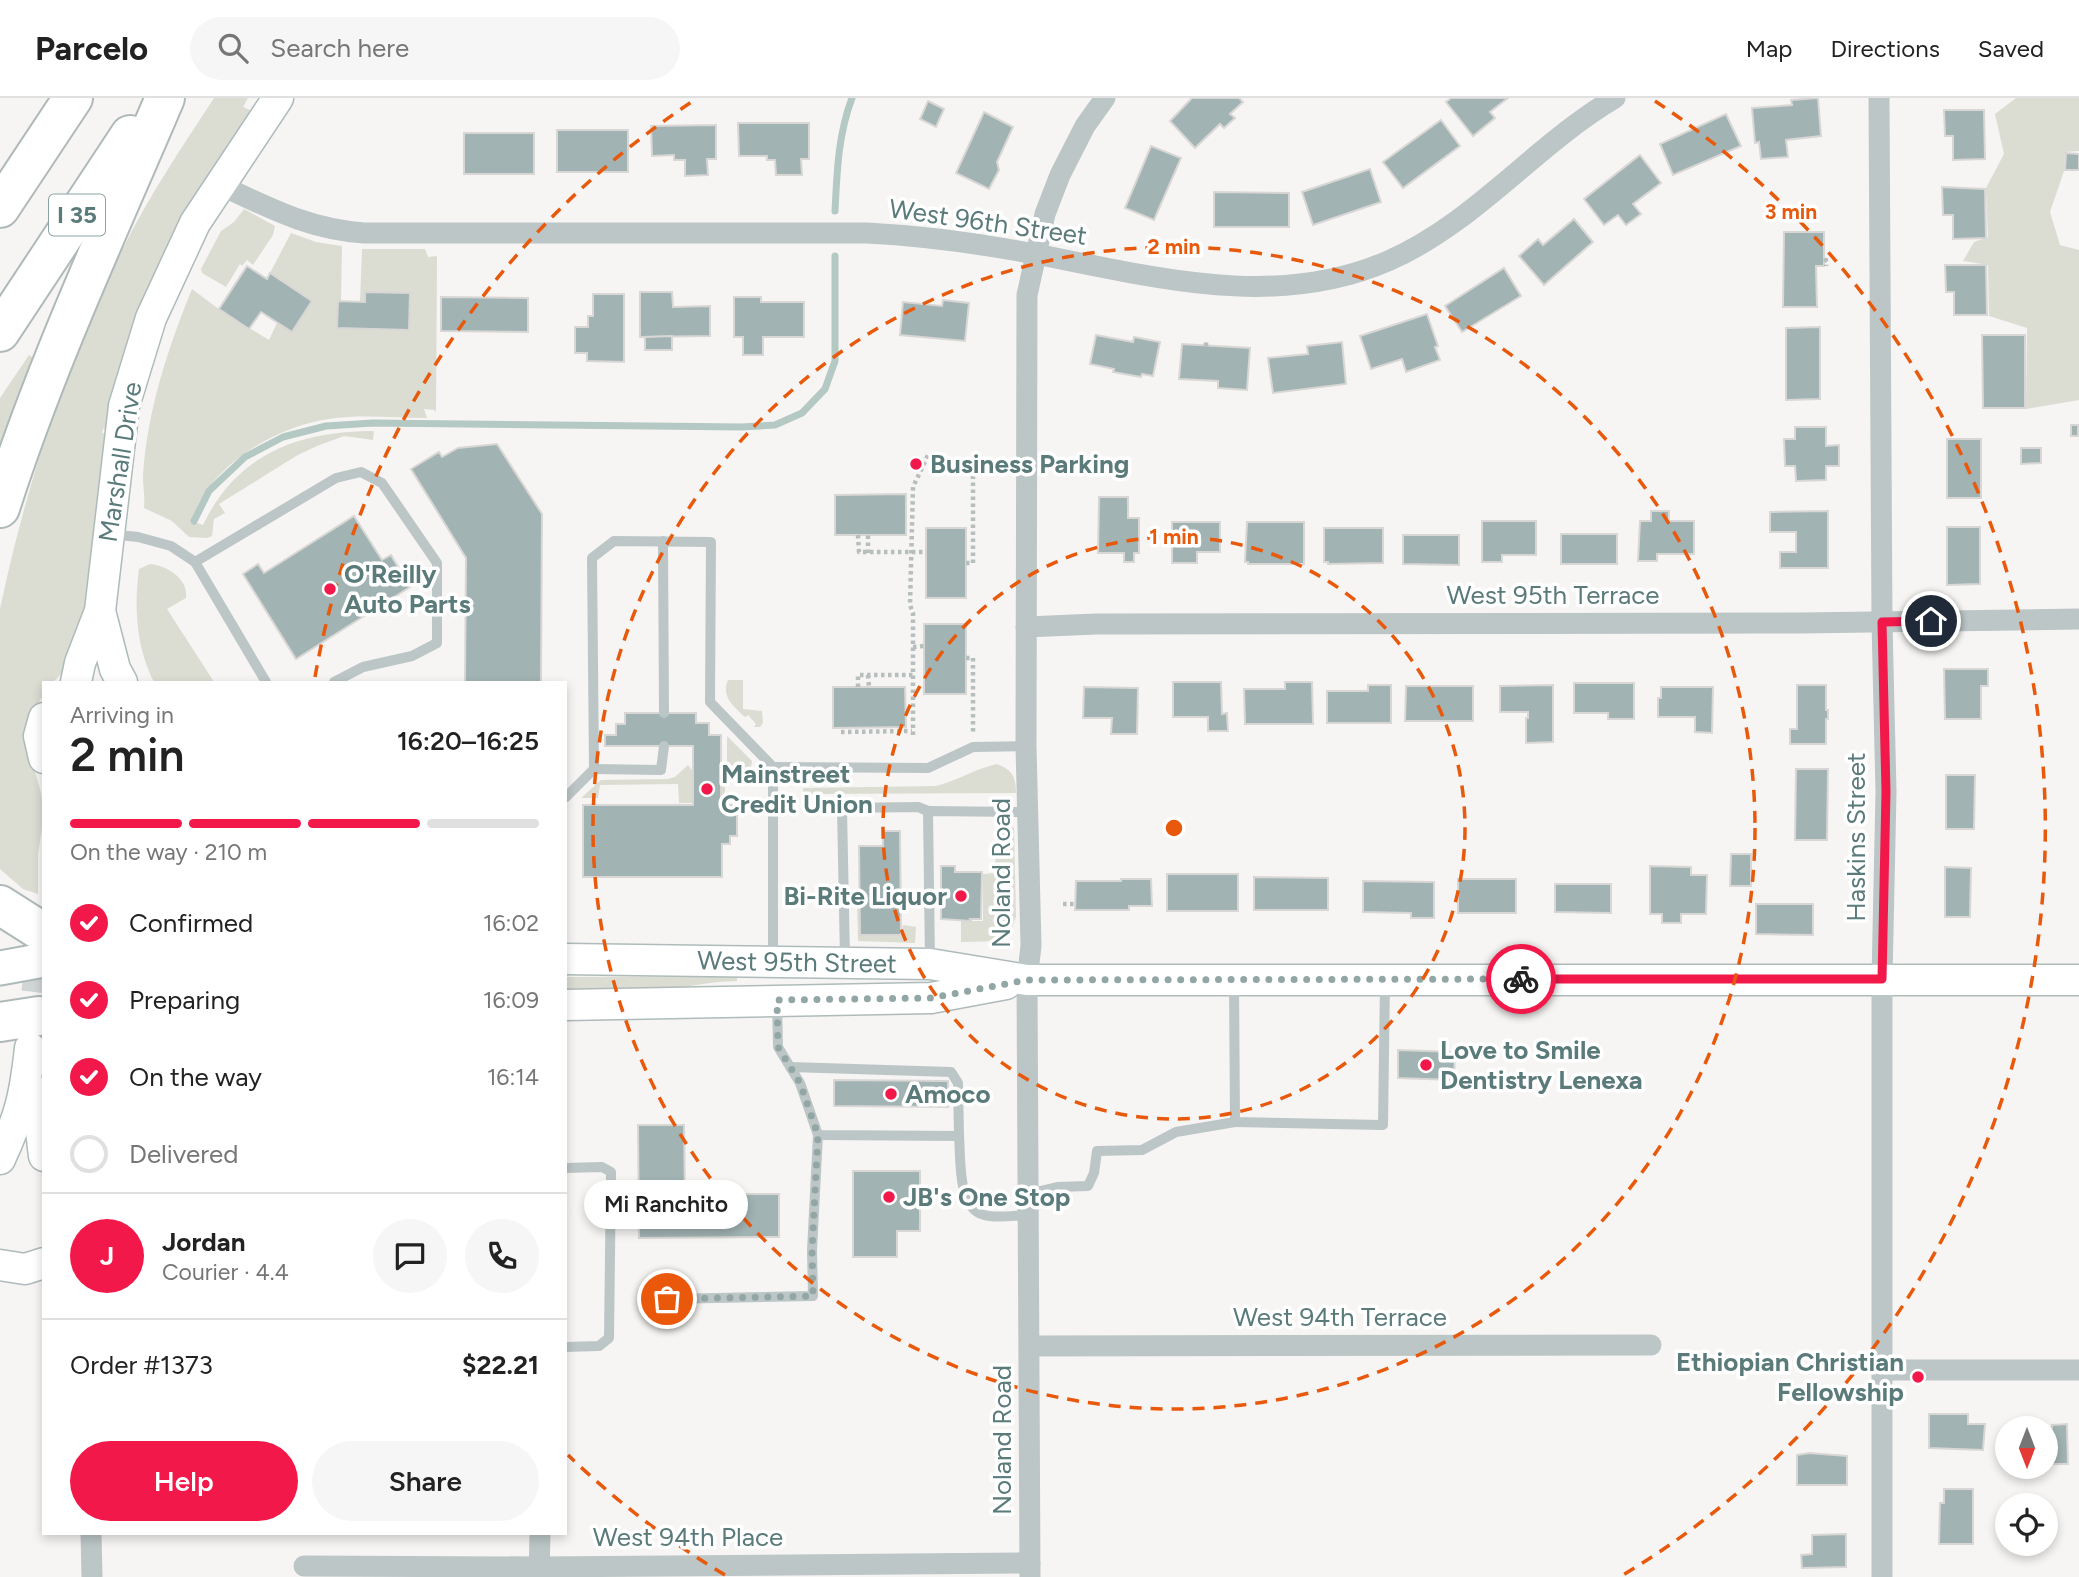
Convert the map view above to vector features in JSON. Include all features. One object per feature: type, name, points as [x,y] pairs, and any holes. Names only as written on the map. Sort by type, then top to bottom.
[{"type":"highway","name":"I 35","points":[[0,208],[73,98]]},
{"type":"highway","name":"I 35","points":[[0,332],[154,98]]},
{"type":"highway","points":[[0,508],[48,370],[165,98]]},
{"type":"highway","points":[[0,905],[42,932]]},
{"type":"highway","points":[[0,1022],[38,1027]]},
{"type":"main road","name":"Marshall Drive","points":[[76,681],[80,663],[100,611],[124,406],[147,331],[180,251],[195,223],[278,98]]},
{"type":"main road","name":"Marshall Drive","points":[[100,611],[115,669],[121,681]]},
{"type":"main road","points":[[42,725],[39,736],[42,749]]},
{"type":"main road","points":[[0,968],[42,960]]},
{"type":"main road","name":"West 95th Street","points":[[567,960],[930,964],[1027,980],[2079,980]]},
{"type":"main road","name":"West 95th Street","points":[[567,1004],[931,998],[1027,980]]},
{"type":"main road","points":[[0,1006],[38,1027],[18,1121],[0,1159]]},
{"type":"main road","points":[[42,1118],[42,1139]]},
{"type":"main road","points":[[0,1165],[29,1162],[42,1166]]},
{"type":"main road","points":[[0,1265],[24,1269],[42,1264]]},
{"type":"street","name":"Noland Road","points":[[1030,1570],[1027,980],[1031,946],[1026,746],[1027,295],[1045,214],[1060,175],[1085,126],[1105,98]]},
{"type":"street","name":"West 96th Street","points":[[220,185],[294,220],[344,232],[867,233],[952,240],[1207,285],[1272,287],[1342,276],[1389,260],[1438,235],[1568,130],[1615,98]]},
{"type":"street","name":"Haskins Street","points":[[1879,98],[1882,622],[1886,792],[1882,979],[1882,1577]]},
{"type":"street","name":"West 95th Terrace","points":[[1026,626],[2079,620]]},
{"type":"street","name":"West 94th Terrace","points":[[1030,1346],[1651,1345]]},
{"type":"street","points":[[1881,1370],[2079,1370]]},
{"type":"street","points":[[92,1535],[92,1577]]},
{"type":"street","points":[[539,1572],[540,1535]]},
{"type":"street","name":"West 94th Place","points":[[304,1566],[539,1572],[1030,1570]]},
{"type":"lane","points":[[195,562],[336,478],[361,472],[382,483],[437,563],[437,643],[412,656],[363,667],[336,681]]},
{"type":"lane","points":[[108,534],[138,537],[171,546],[195,562],[265,681]]},
{"type":"lane","points":[[567,796],[594,769],[592,558],[614,541],[711,542],[710,702],[773,767],[773,962]]},
{"type":"lane","points":[[663,541],[664,713]]},
{"type":"lane","points":[[594,769],[661,770],[664,746]]},
{"type":"lane","points":[[773,767],[928,768],[973,747],[1026,746]]},
{"type":"lane","points":[[845,962],[842,808],[918,807],[929,811],[1029,812]]},
{"type":"lane","points":[[929,811],[930,964]]},
{"type":"lane","points":[[1234,980],[1236,1122]]},
{"type":"lane","points":[[790,1067],[951,1072],[958,1083],[964,1195],[971,1207],[984,1215],[1028,1205],[1057,1188],[1087,1186],[1094,1172],[1097,1151],[1142,1150],[1176,1132],[1236,1122],[1384,1125],[1385,980]]},
{"type":"lane","points":[[667,1299],[813,1296],[812,1250],[818,1135],[800,1083],[778,1047],[777,1000]]},
{"type":"lane","points":[[818,1135],[959,1136]]},
{"type":"lane","points":[[567,1168],[602,1167],[611,1172],[609,1338],[600,1346],[567,1347]]},
{"type":"path","points":[[841,732],[913,733],[913,613],[910,605],[913,487],[928,455]]},
{"type":"path","points":[[966,563],[973,563],[973,471]]},
{"type":"path","points":[[858,536],[859,552],[926,552]]},
{"type":"path","points":[[868,536],[868,553]]},
{"type":"path","points":[[913,647],[924,646]]},
{"type":"path","points":[[966,658],[973,658],[973,747]]},
{"type":"path","points":[[858,687],[858,675],[913,675]]},
{"type":"path","points":[[868,675],[869,687]]},
{"type":"path","points":[[1063,904],[1076,904]]},
{"type":"shaded area","points":[[214,98],[248,98],[243,107],[252,111],[108,429],[103,429],[102,433],[108,434],[89,612],[63,672],[54,681],[42,681],[42,697],[30,716],[34,768],[42,800],[38,894],[23,889],[0,869],[0,609],[35,470],[83,335],[133,229]]},
{"type":"shaded area","points":[[2016,98],[2079,98],[2079,151],[2065,152],[2064,171],[2050,212],[2060,245],[2079,250],[2079,400],[2026,409],[2027,328],[1989,316],[1988,265],[1963,261],[1974,242],[1988,237],[1986,188],[2004,154],[1995,114]]},
{"type":"shaded area","points":[[244,209],[275,226],[273,235],[253,265],[247,260],[242,266],[240,264],[226,287],[202,273],[201,269],[221,231],[234,222]]},
{"type":"shaded area","points":[[291,233],[316,242],[342,246],[341,301],[338,301],[337,328],[409,294],[365,292],[365,302],[360,302],[362,249],[425,249],[428,257],[437,256],[436,412],[424,409],[427,418],[366,416],[329,419],[287,430],[266,440],[246,452],[212,483],[200,501],[192,521],[203,525],[233,480],[273,451],[320,436],[374,431],[373,440],[344,436],[296,456],[219,504],[225,513],[214,519],[212,536],[189,537],[172,521],[144,508],[145,452],[167,357],[192,289],[269,340],[277,323],[292,332],[312,301],[270,273]]},
{"type":"shaded area","points":[[29,355],[36,360],[0,465],[0,398]]},
{"type":"shaded area","points":[[150,564],[163,567],[175,574],[184,585],[186,598],[167,609],[213,681],[154,681],[143,654],[138,626],[139,569]]},
{"type":"shaded area","points":[[728,680],[743,680],[743,709],[762,711],[763,723],[760,727],[754,727],[756,724],[748,715],[745,717],[729,700],[726,691]]},
{"type":"shaded area","points":[[727,736],[752,761],[751,768],[747,771],[730,770],[727,767]]},
{"type":"shaded area","points":[[997,764],[1012,774],[1016,793],[803,794],[803,788],[936,786]]},
{"type":"shaded area","points":[[688,765],[693,772],[721,773],[725,777],[725,803],[679,803],[678,784],[600,785],[598,798],[581,798],[601,780],[668,779],[675,777]]},
{"type":"shaded area","points":[[1005,824],[1014,828],[1016,917],[1010,934],[1002,941],[961,942],[961,921],[983,921],[983,874],[995,873],[996,831],[998,825]]},
{"type":"shaded area","points":[[859,896],[860,935],[901,935],[903,925],[916,927],[915,943],[858,941]]},
{"type":"shaded area","points":[[737,976],[737,981],[676,988],[567,994],[567,977]]},
{"type":"building","points":[[1192,98],[1239,98],[1243,102],[1230,114],[1235,118],[1224,128],[1220,124],[1195,148],[1170,121]]},
{"type":"building","points":[[1451,98],[1508,98],[1490,112],[1495,118],[1473,136],[1446,102]]},
{"type":"building","points":[[1818,98],[1821,136],[1786,140],[1788,157],[1761,159],[1759,142],[1755,143],[1752,108],[1792,105],[1791,100]]},
{"type":"building","points":[[928,101],[944,109],[936,127],[920,119]]},
{"type":"building","points":[[1944,110],[1984,110],[1985,159],[1953,160],[1953,136],[1945,136]]},
{"type":"building","points":[[984,112],[1013,127],[997,162],[999,170],[989,189],[956,173]]},
{"type":"building","points":[[1726,114],[1741,146],[1673,175],[1660,144]]},
{"type":"building","points":[[1441,120],[1460,146],[1403,188],[1383,162]]},
{"type":"building","points":[[738,123],[809,123],[809,159],[801,159],[802,175],[776,175],[775,160],[767,160],[767,156],[739,156]]},
{"type":"building","points":[[716,125],[716,159],[707,159],[708,175],[685,176],[685,160],[674,160],[674,155],[652,156],[651,126]]},
{"type":"building","points":[[557,130],[628,130],[628,172],[557,172]]},
{"type":"building","points":[[464,133],[534,133],[534,174],[464,174]]},
{"type":"building","points":[[1151,146],[1181,158],[1154,220],[1125,208]]},
{"type":"building","points":[[2066,153],[2079,154],[2079,170],[2065,170]]},
{"type":"building","points":[[1640,155],[1661,183],[1633,204],[1641,214],[1626,225],[1618,215],[1604,225],[1584,199]]},
{"type":"building","points":[[1370,169],[1381,202],[1313,225],[1302,192]]},
{"type":"building","points":[[1942,187],[1985,189],[1986,238],[1953,239],[1953,215],[1943,215]]},
{"type":"building","points":[[1214,192],[1289,193],[1289,227],[1214,227]]},
{"type":"building","points":[[1574,219],[1593,242],[1544,285],[1519,256],[1538,239],[1543,245]]},
{"type":"building","points":[[1784,232],[1824,232],[1824,266],[1816,266],[1817,307],[1783,307]]},
{"type":"building","points":[[1945,265],[1986,265],[1987,315],[1954,315],[1954,292],[1946,292]]},
{"type":"building","points":[[247,266],[267,279],[270,273],[312,301],[292,332],[261,312],[249,329],[219,309]]},
{"type":"building","points":[[1504,268],[1521,296],[1462,332],[1445,306]]},
{"type":"building","points":[[365,292],[410,293],[409,330],[337,328],[338,301],[365,302]]},
{"type":"building","points":[[640,292],[672,292],[673,307],[710,306],[710,336],[640,337]]},
{"type":"building","points":[[593,294],[624,294],[624,362],[587,361],[587,353],[575,353],[575,327],[588,327],[588,316],[593,316]]},
{"type":"building","points":[[441,297],[528,298],[528,332],[441,331]]},
{"type":"building","points":[[734,297],[761,297],[761,302],[804,302],[804,337],[763,337],[763,355],[743,355],[743,337],[734,337]]},
{"type":"building","points":[[943,300],[969,303],[965,341],[900,335],[903,302],[942,306]]},
{"type":"building","points":[[1427,314],[1440,360],[1406,372],[1402,359],[1371,369],[1360,336]]},
{"type":"building","points":[[1820,327],[1820,399],[1786,400],[1786,328]]},
{"type":"building","points":[[1096,335],[1133,342],[1134,337],[1160,342],[1153,376],[1142,374],[1141,377],[1113,372],[1114,369],[1090,364]]},
{"type":"building","points":[[1982,335],[2025,335],[2025,408],[1983,408]]},
{"type":"building","points":[[672,336],[672,350],[645,350],[645,337]]},
{"type":"building","points":[[1342,342],[1346,384],[1273,393],[1268,358],[1308,354],[1307,346]]},
{"type":"building","points":[[1182,344],[1250,348],[1247,390],[1218,388],[1218,381],[1179,379]]},
{"type":"building","points":[[2071,425],[2078,425],[2078,436],[2071,436]]},
{"type":"building","points":[[1795,427],[1826,427],[1826,446],[1839,445],[1839,466],[1826,466],[1826,480],[1796,481],[1795,466],[1785,466],[1784,439],[1795,439]]},
{"type":"building","points":[[1947,439],[1981,439],[1981,498],[1947,498]]},
{"type":"building","points":[[497,444],[542,514],[541,681],[465,681],[466,558],[411,469],[439,452],[442,457],[458,448]]},
{"type":"building","points":[[2021,448],[2041,448],[2041,463],[2021,464]]},
{"type":"building","points":[[906,494],[906,535],[835,535],[835,495]]},
{"type":"building","points":[[1099,497],[1128,497],[1128,518],[1139,518],[1139,553],[1134,553],[1134,562],[1124,562],[1124,553],[1098,553]]},
{"type":"building","points":[[1651,511],[1669,511],[1669,521],[1694,521],[1694,554],[1657,554],[1657,561],[1638,561],[1640,521],[1651,521]]},
{"type":"building","points":[[1828,511],[1828,568],[1780,568],[1780,552],[1796,552],[1796,532],[1770,532],[1770,512]]},
{"type":"building","name":"O'Reilly Auto Parts","points":[[354,516],[382,560],[391,555],[410,587],[296,659],[243,574],[258,564],[264,573]]},
{"type":"building","points":[[1482,521],[1536,521],[1536,555],[1502,555],[1502,562],[1482,562]]},
{"type":"building","points":[[1172,522],[1220,522],[1220,552],[1197,552],[1197,563],[1172,563]]},
{"type":"building","points":[[1247,522],[1304,522],[1304,564],[1245,562]]},
{"type":"building","points":[[1947,527],[1980,527],[1980,584],[1947,585]]},
{"type":"building","points":[[926,528],[966,528],[966,598],[926,598]]},
{"type":"building","points":[[1324,528],[1383,528],[1383,563],[1324,562]]},
{"type":"building","points":[[1561,534],[1617,534],[1617,564],[1561,564]]},
{"type":"building","points":[[1403,535],[1459,535],[1459,565],[1403,564]]},
{"type":"building","points":[[924,624],[966,624],[966,694],[924,694]]},
{"type":"building","points":[[1944,669],[1988,669],[1988,686],[1981,686],[1981,719],[1945,719]]},
{"type":"building","points":[[1173,682],[1221,682],[1222,714],[1227,713],[1228,731],[1208,731],[1208,717],[1173,717]]},
{"type":"building","points":[[1285,682],[1312,682],[1313,724],[1245,724],[1244,689],[1285,689]]},
{"type":"building","points":[[1574,683],[1634,683],[1634,719],[1608,719],[1608,713],[1574,713]]},
{"type":"building","points":[[1368,685],[1391,685],[1391,723],[1327,723],[1327,691],[1368,691]]},
{"type":"building","points":[[1553,685],[1553,742],[1526,743],[1528,712],[1500,712],[1500,686]]},
{"type":"building","points":[[1797,685],[1826,685],[1826,744],[1790,744],[1790,729],[1797,729]]},
{"type":"building","points":[[1406,686],[1473,686],[1473,721],[1405,721]]},
{"type":"building","points":[[833,687],[905,687],[906,727],[833,728]]},
{"type":"building","points":[[1084,687],[1138,688],[1137,734],[1111,734],[1112,718],[1083,718]]},
{"type":"building","points":[[1661,687],[1713,687],[1712,733],[1695,732],[1695,717],[1658,717]]},
{"type":"building","name":"Mainstreet Credit Union","points":[[625,713],[696,713],[696,723],[709,723],[709,735],[721,735],[721,805],[737,805],[737,836],[730,836],[730,844],[722,844],[722,877],[583,877],[583,805],[693,805],[693,746],[605,746],[605,735],[616,735],[616,724],[625,724]]},
{"type":"building","points":[[1796,769],[1828,769],[1827,840],[1795,840]]},
{"type":"building","points":[[1946,775],[1975,775],[1974,829],[1946,829]]},
{"type":"building","points":[[883,831],[900,831],[901,935],[860,935],[859,846],[883,846]]},
{"type":"building","points":[[1731,854],[1751,854],[1751,886],[1730,886]]},
{"type":"building","name":"Bi-Rite Liquor","points":[[941,866],[955,866],[955,872],[982,872],[981,919],[941,919]]},
{"type":"building","points":[[1650,866],[1691,867],[1691,875],[1707,875],[1706,914],[1681,914],[1681,923],[1662,923],[1662,914],[1650,914]]},
{"type":"building","points":[[1945,867],[1971,868],[1970,917],[1945,917]]},
{"type":"building","points":[[1167,874],[1238,874],[1238,911],[1167,911]]},
{"type":"building","points":[[1254,877],[1328,878],[1328,910],[1254,910]]},
{"type":"building","points":[[1151,879],[1152,906],[1129,906],[1129,910],[1075,910],[1076,881]]},
{"type":"building","points":[[1458,879],[1516,879],[1516,913],[1458,913]]},
{"type":"building","points":[[1363,881],[1434,882],[1434,918],[1411,918],[1411,913],[1363,912]]},
{"type":"building","points":[[1555,884],[1611,884],[1611,913],[1555,912]]},
{"type":"building","points":[[1756,904],[1813,904],[1813,935],[1756,934]]},
{"type":"building","name":"Love to Smile Dentistry Lenexa","points":[[1398,1050],[1455,1052],[1454,1080],[1398,1078]]},
{"type":"building","name":"Amoco","points":[[834,1080],[948,1081],[948,1107],[834,1106]]},
{"type":"building","points":[[638,1125],[684,1125],[685,1194],[779,1194],[779,1237],[639,1238]]},
{"type":"building","points":[[853,1171],[920,1171],[920,1231],[897,1231],[897,1257],[853,1257]]},
{"type":"building","points":[[1929,1414],[1968,1414],[1968,1424],[1985,1424],[1983,1450],[1929,1448]]},
{"type":"building","points":[[2067,1424],[2068,1464],[2058,1464],[2058,1425]]},
{"type":"building","points":[[1809,1453],[1847,1456],[1847,1485],[1797,1485],[1797,1455]]},
{"type":"building","points":[[1944,1489],[1973,1489],[1973,1544],[1939,1544],[1940,1503],[1944,1503]]},
{"type":"building","points":[[1846,1534],[1846,1567],[1802,1568],[1801,1555],[1812,1554],[1812,1535]]},
{"type":"waterway","points":[[835,211],[841,140],[852,98]]},
{"type":"waterway","points":[[194,521],[209,491],[245,457],[283,437],[326,426],[373,423],[742,427],[775,425],[802,413],[825,389],[835,361],[835,256]]},
{"type":"tunnel","points":[[31,1037],[42,945]]},
{"type":"way so far","points":[[667,1299],[813,1296],[812,1250],[818,1135],[800,1083],[778,1047],[777,1000],[931,998],[1027,980],[1521,979]]},
{"type":"place","name":"Business Parking","points":[[916,464]]},
{"type":"place","name":"O'Reilly Auto Parts","points":[[330,589]]},
{"type":"place","name":"Mainstreet Credit Union","points":[[707,789]]},
{"type":"place","name":"Bi-Rite Liquor","points":[[961,896]]},
{"type":"place","name":"Love to Smile Dentistry Lenexa","points":[[1426,1065]]},
{"type":"place","name":"Amoco","points":[[891,1094]]},
{"type":"place","name":"JB's One Stop","points":[[889,1197]]},
{"type":"place","name":"Mi Ranchito","points":[[667,1299]]},
{"type":"place","name":"Ethiopian Christian Fellowship","points":[[1918,1377]]},
{"type":"route","points":[[1521,979],[1882,979],[1886,792],[1882,622],[1931,621]]}]
